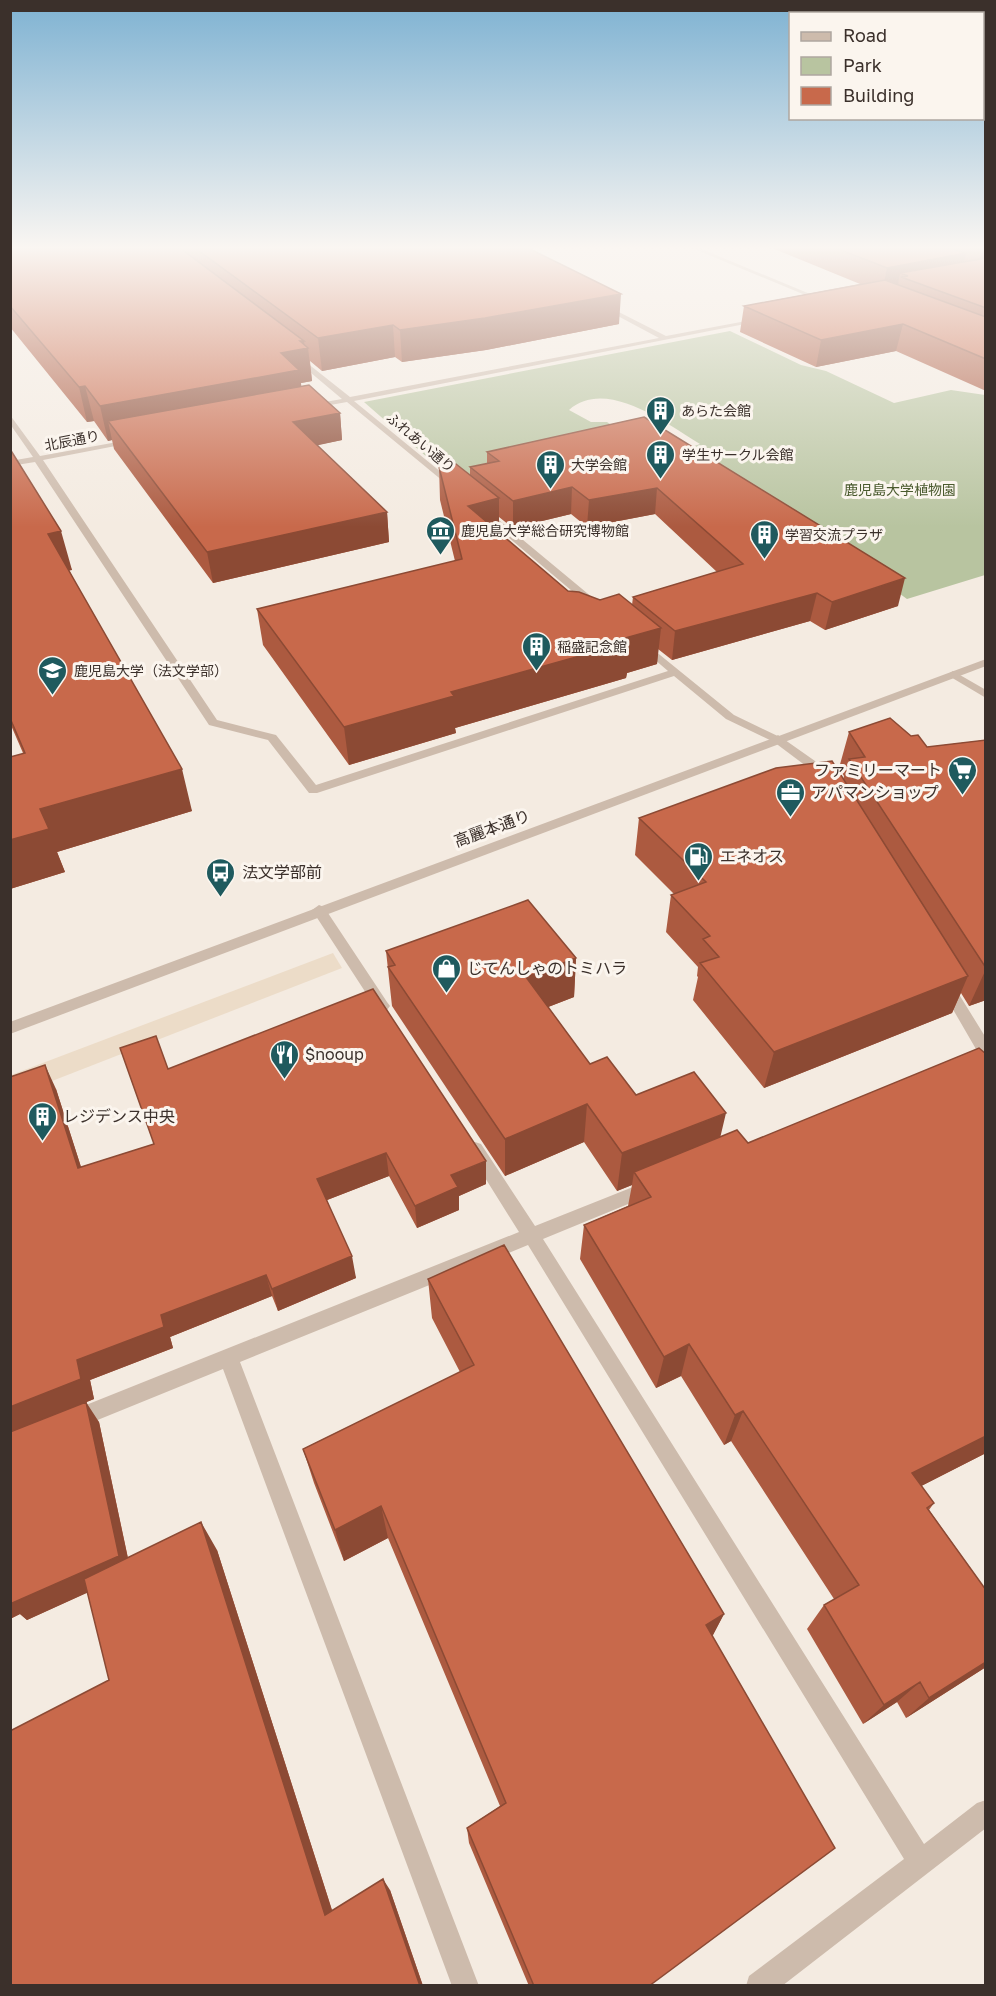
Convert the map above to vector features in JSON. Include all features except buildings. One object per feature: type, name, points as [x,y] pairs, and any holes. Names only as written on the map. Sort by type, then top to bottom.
[{"type":"street","points":[[303,408],[655,341]]},
{"type":"street","name":"ふれあい通り","points":[[286,350],[349,399],[467,498]]},
{"type":"street","points":[[10,417],[213,723],[272,737],[313,790],[676,672]]},
{"type":"street","name":"北辰通り","points":[[10,464],[143,439]]},
{"type":"street","points":[[476,505],[603,611]]},
{"type":"street","points":[[639,642],[730,717],[778,739],[811,764],[830,795]]},
{"type":"street","name":"高麗本通り","points":[[10,1028],[319,910],[986,662]]},
{"type":"street","points":[[952,674],[986,695]]},
{"type":"street","points":[[319,910],[395,1027]]},
{"type":"street","points":[[942,979],[985,1051],[963,1060]]},
{"type":"street","points":[[467,1136],[532,1236],[920,1862]]},
{"type":"street","points":[[54,1428],[665,1182]]},
{"type":"street","points":[[229,1359],[466,1986]]},
{"type":"street","points":[[759,1986],[986,1812]]},
{"type":"green space","name":"鹿児島大学植物園","points":[[678,341],[751,341],[801,365],[826,371],[894,403],[951,390],[985,395],[985,575],[907,599],[867,570],[675,453],[700,444],[654,416],[618,401],[600,399],[584,401],[569,410],[591,422],[607,422],[645,447],[557,455],[452,479],[364,402]]},
{"type":"shaded area","points":[[333,953],[342,968],[11,1097],[11,1075]]},
{"type":"place","name":"あらた会館","points":[[660,436]]},
{"type":"place","name":"学生サークル会館","points":[[661,480]]},
{"type":"place","name":"大学会館","points":[[550,490]]},
{"type":"place","name":"鹿児島大学総合研究博物館","points":[[440,556]]},
{"type":"place","name":"学習交流プラザ","points":[[764,560]]},
{"type":"place","name":"稲盛記念館","points":[[536,672]]},
{"type":"place","name":"鹿児島大学（法文学部）","points":[[53,696]]},
{"type":"place","name":"ファミリーマート","points":[[963,796]]},
{"type":"place","name":"アパマンショップ","points":[[790,818]]},
{"type":"place","name":"エネオス","points":[[699,882]]},
{"type":"place","name":"法文学部前","points":[[221,898]]},
{"type":"place","name":"じてんしゃのトミハラ","points":[[446,994]]},
{"type":"place","name":"$nooup","points":[[284,1080]]},
{"type":"place","name":"レジデンス中央","points":[[42,1142]]}]
